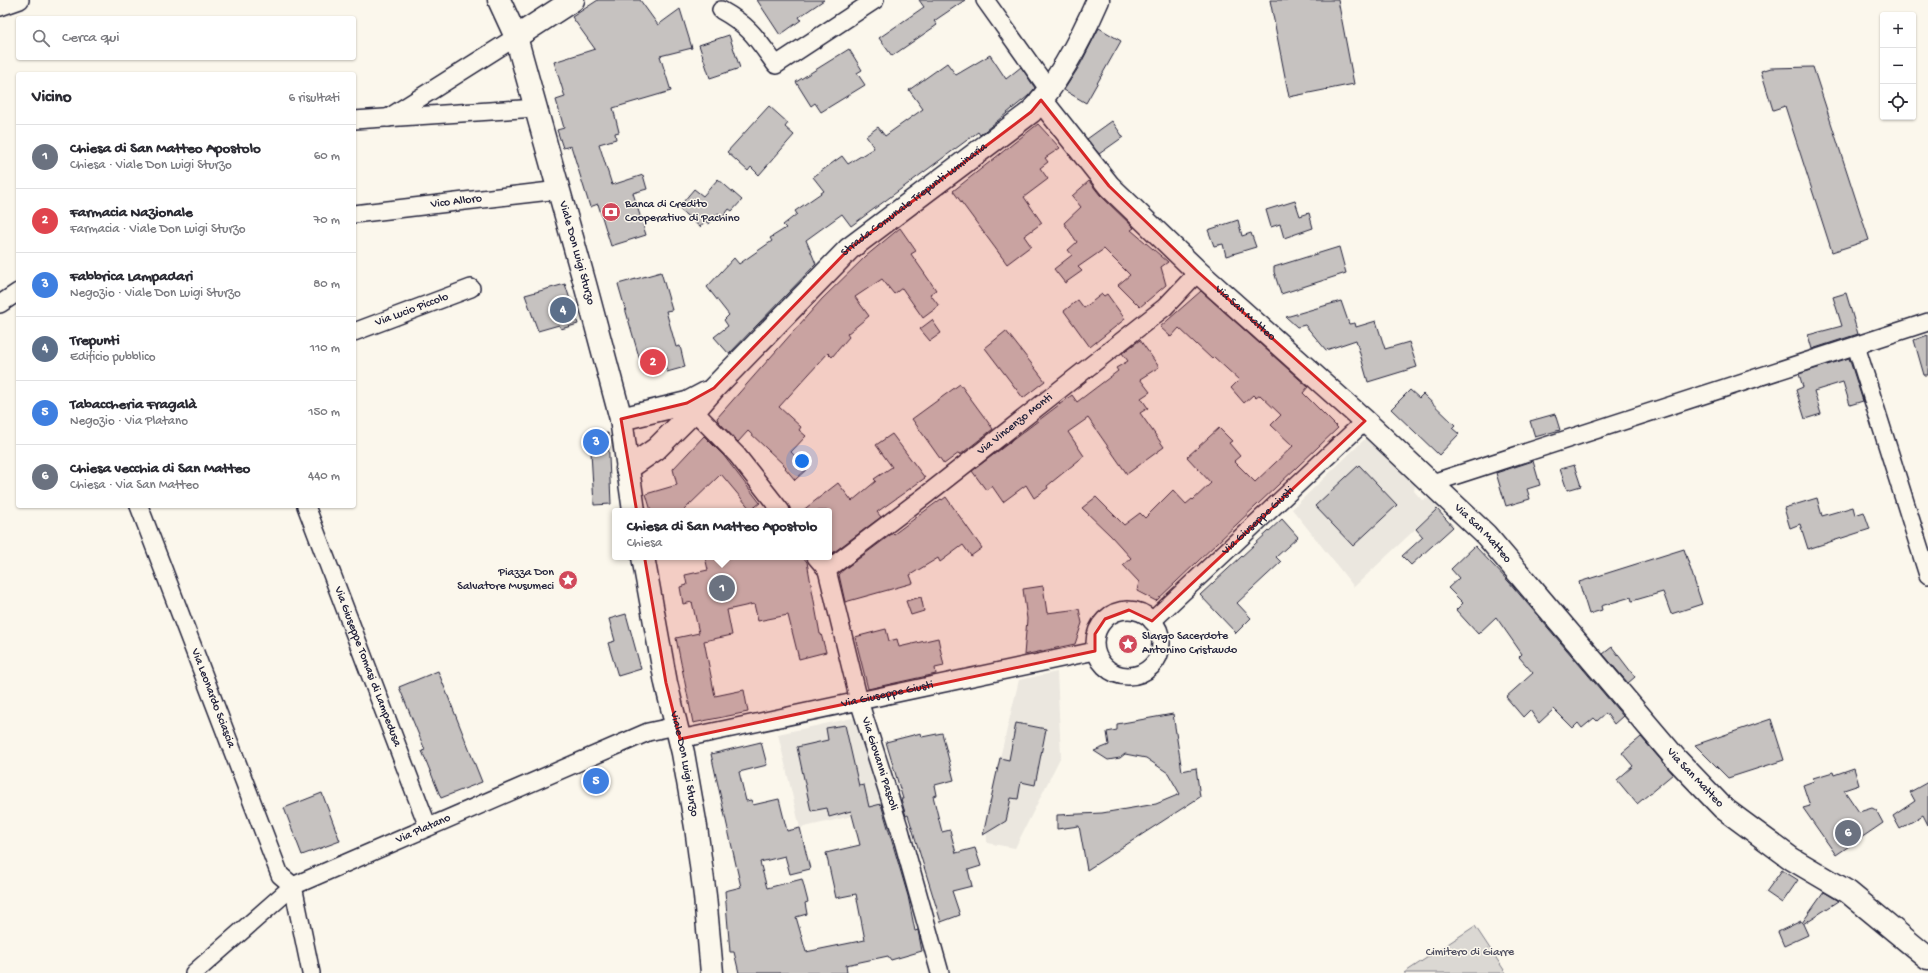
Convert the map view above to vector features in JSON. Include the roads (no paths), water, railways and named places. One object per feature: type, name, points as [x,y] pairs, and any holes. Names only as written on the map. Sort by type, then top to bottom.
[{"type":"main road","name":"Viale Don Luigi Sturzo","points":[[499,0],[516,37],[621,419],[634,508]]},
{"type":"main road","points":[[516,37],[573,0]]},
{"type":"main road","name":"Strada Comunale Trepunti-Luminaria","points":[[714,388],[849,249],[1031,112],[1045,95],[1089,21],[1098,0]]},
{"type":"main road","name":"Via San Matteo","points":[[1045,95],[1109,186],[1198,272],[1365,421],[1486,535],[1677,760],[1723,808],[1792,859],[1848,892],[1928,958]]},
{"type":"main road","points":[[627,469],[656,449],[694,411],[714,388]]},
{"type":"main road","points":[[621,419],[687,403],[714,388]]},
{"type":"main road","name":"Viale Don Luigi Sturzo","points":[[644,560],[666,683],[678,732],[696,827],[705,896],[712,973]]},
{"type":"street","points":[[0,7],[20,0]]},
{"type":"street","points":[[721,10],[739,20],[752,31],[776,65],[875,0]]},
{"type":"street","name":"Via San Matteo","points":[[985,0],[1045,95]]},
{"type":"street","points":[[385,119],[516,37]]},
{"type":"street","points":[[356,120],[536,108]]},
{"type":"street","name":"Vico Alloro","points":[[356,214],[559,190]]},
{"type":"street","name":"Via Vincenzo Monti","points":[[827,570],[933,490],[1165,307],[1198,272]]},
{"type":"street","name":"Via Lucio Piccolo","points":[[356,331],[471,288]]},
{"type":"street","points":[[0,304],[16,293]]},
{"type":"street","points":[[1432,483],[1928,322]]},
{"type":"street","points":[[1856,346],[1928,575]]},
{"type":"street","points":[[694,411],[737,455],[779,508]]},
{"type":"street","name":"Via Giuseppe Giusti","points":[[1152,621],[1365,421]]},
{"type":"street","name":"Via Leonardo Sciascia","points":[[140,508],[280,875],[293,886]]},
{"type":"street","name":"Via Giuseppe Tomasi di Lampedusa","points":[[307,508],[428,827]]},
{"type":"street","name":"Via Giovanni Pascoli","points":[[819,560],[827,570],[859,701],[900,830],[940,973]]},
{"type":"street","points":[[1129,610],[1145,615],[1152,621],[1160,636],[1161,645],[1156,661],[1143,673],[1135,676],[1118,676],[1103,666],[1095,651],[1095,634],[1102,622],[1112,614],[1129,610]]},
{"type":"street","name":"Via Giuseppe Giusti","points":[[678,732],[859,701],[1095,651]]},
{"type":"street","name":"Via Platano","points":[[194,973],[293,886],[648,732],[678,732]]},
{"type":"street","points":[[293,886],[311,973]]},
{"type":"place","name":"Banca di Credito Cooperativo di Pachino","points":[[611,212]]},
{"type":"place","name":"Trepunti","points":[[563,310]]},
{"type":"place","name":"Farmacia Nazionale","points":[[653,362]]},
{"type":"place","name":"Fabbrica Lampadari","points":[[596,442]]},
{"type":"place","name":"Piazza Don Salvatore Musumeci","points":[[568,580]]},
{"type":"place","name":"Chiesa di San Matteo Apostolo","points":[[722,588]]},
{"type":"place","name":"Slargo Sacerdote Antonino Cristaudo","points":[[1128,644]]},
{"type":"place","name":"Tabaccheria Fragalà","points":[[596,781]]},
{"type":"place","name":"Chiesa vecchia di San Matteo","points":[[1848,833]]},
{"type":"park label","name":"Cimitero di Giarre","points":[[1470,953]]}]
